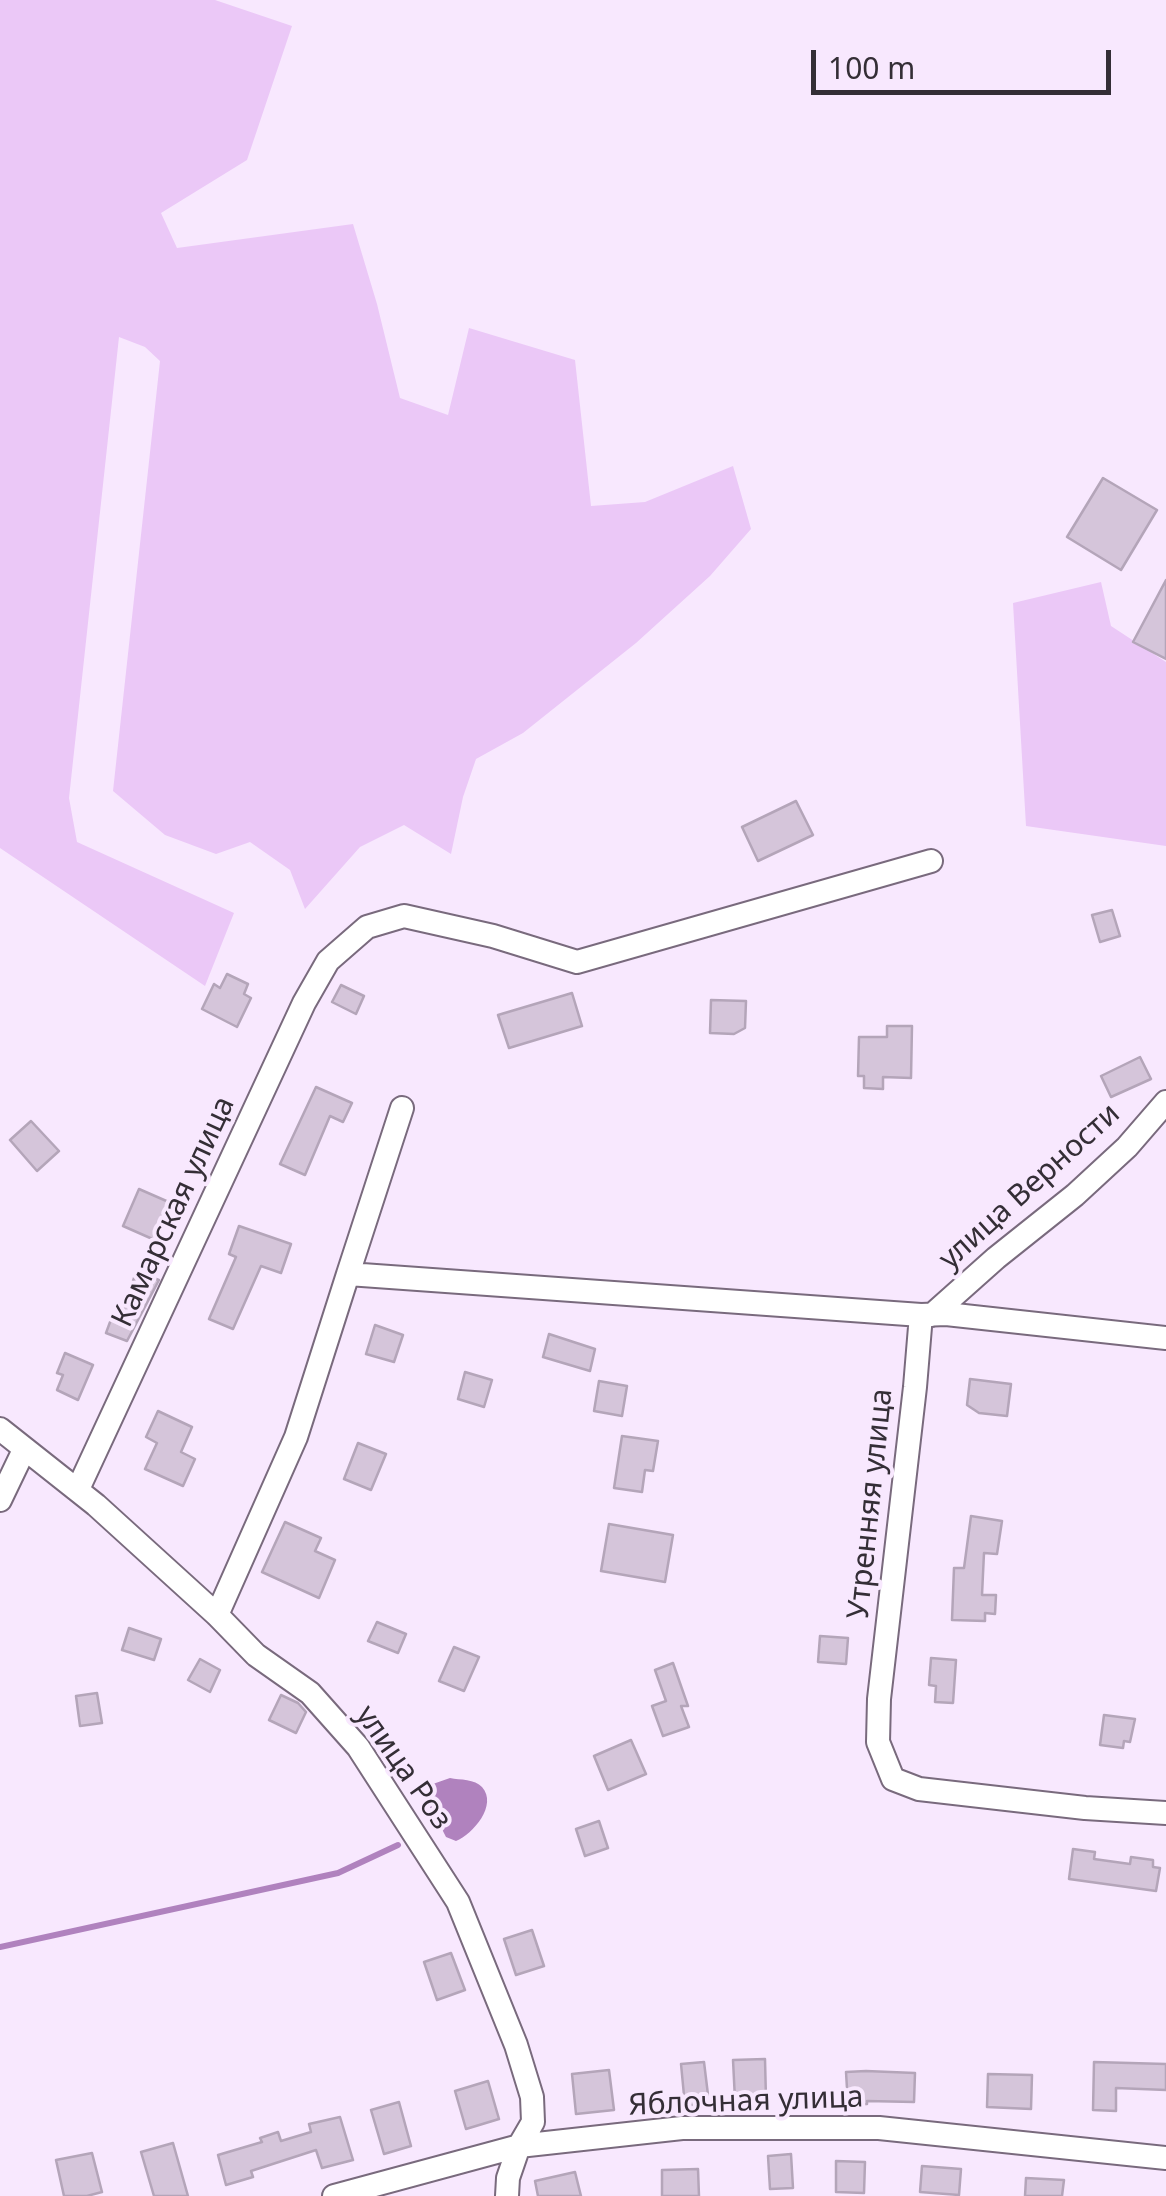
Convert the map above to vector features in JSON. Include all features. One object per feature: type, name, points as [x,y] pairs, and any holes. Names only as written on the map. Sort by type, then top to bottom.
[{"type":"street","name":"Камарская улица","points":[[78,1489],[304,1003],[328,961],[367,927],[404,916],[492,936],[578,962],[931,861]]},
{"type":"street","name":"улица Верности","points":[[926,1315],[1088,1183],[1166,1102]]},
{"type":"street","points":[[217,1615],[296,1437],[402,1108]]},
{"type":"street","points":[[348,1274],[946,1314],[1166,1338]]},
{"type":"street","name":"Утренняя улица","points":[[926,1315],[879,1699],[878,1742],[894,1778],[919,1788],[1085,1808],[1166,1813]]},
{"type":"street","name":"улица Роз","points":[[0,1429],[78,1489],[256,1655],[310,1693],[358,1747],[458,1902],[516,2045],[532,2097],[533,2122],[519,2146],[508,2178],[507,2196]]},
{"type":"street","points":[[0,1500],[24,1450]]},
{"type":"street","name":"Яблочная улица","points":[[334,2196],[519,2146],[682,2128],[880,2128],[1166,2158]]},
{"type":"shaded area","points":[[0,0],[215,0],[292,26],[247,160],[161,213],[177,248],[353,224],[400,398],[448,415],[469,328],[575,360],[591,506],[645,502],[733,466],[751,529],[710,576],[636,643],[523,733],[476,759],[451,854],[404,825],[360,847],[305,909],[290,870],[250,842],[216,854],[165,835],[113,791],[160,361],[145,347],[119,337],[69,798],[77,842],[234,913],[205,986],[0,848]]},
{"type":"shaded area","points":[[1101,582],[1111,626],[1166,662],[1166,846],[1026,826],[1013,603]]},
{"type":"shaded area","points":[[450,1778],[479,1784],[487,1802],[476,1826],[456,1841],[446,1837],[422,1797],[430,1785]]},
{"type":"building","points":[[1103,478],[1157,510],[1121,570],[1067,537]]},
{"type":"building","points":[[1166,580],[1166,659],[1133,642]]},
{"type":"building","points":[[796,801],[813,835],[758,861],[742,827]]},
{"type":"building","points":[[1112,910],[1120,936],[1100,942],[1092,915]]},
{"type":"building","points":[[227,974],[248,984],[244,994],[251,998],[237,1027],[202,1009],[214,984],[220,988]]},
{"type":"building","points":[[341,985],[364,996],[356,1014],[332,1002]]},
{"type":"building","points":[[572,993],[582,1026],[509,1048],[498,1015]]},
{"type":"building","points":[[711,1000],[746,1001],[745,1028],[734,1034],[710,1033]]},
{"type":"building","points":[[887,1026],[912,1026],[911,1078],[883,1077],[883,1089],[864,1088],[864,1076],[858,1076],[859,1037],[887,1037]]},
{"type":"building","points":[[1140,1057],[1151,1079],[1111,1097],[1101,1076]]},
{"type":"building","points":[[316,1087],[352,1103],[343,1122],[330,1116],[305,1175],[280,1164]]},
{"type":"building","points":[[31,1121],[59,1151],[37,1171],[10,1140]]},
{"type":"building","points":[[139,1189],[171,1203],[157,1241],[123,1226]]},
{"type":"building","points":[[239,1226],[291,1244],[281,1273],[261,1266],[233,1329],[209,1319],[236,1257],[229,1254]]},
{"type":"building","points":[[136,1272],[159,1280],[127,1341],[106,1333],[113,1314],[121,1317]]},
{"type":"building","points":[[375,1325],[403,1335],[394,1362],[366,1354]]},
{"type":"building","points":[[549,1334],[595,1349],[590,1371],[543,1357]]},
{"type":"building","points":[[65,1353],[93,1365],[78,1400],[57,1390],[63,1375],[57,1373]]},
{"type":"building","points":[[465,1372],[492,1380],[484,1407],[458,1399]]},
{"type":"building","points":[[970,1379],[1011,1384],[1007,1416],[979,1413],[967,1405]]},
{"type":"building","points":[[599,1381],[627,1386],[622,1416],[594,1411]]},
{"type":"building","points":[[158,1411],[192,1427],[181,1452],[195,1459],[183,1486],[145,1469],[157,1443],[146,1437]]},
{"type":"building","points":[[622,1436],[658,1441],[653,1471],[645,1470],[642,1492],[614,1488]]},
{"type":"building","points":[[358,1443],[386,1454],[371,1490],[344,1479]]},
{"type":"building","points":[[971,1516],[1002,1521],[997,1554],[984,1553],[982,1595],[996,1595],[995,1614],[985,1613],[985,1621],[952,1620],[954,1568],[964,1568]]},
{"type":"building","points":[[285,1522],[321,1538],[315,1551],[335,1560],[319,1598],[262,1572]]},
{"type":"building","points":[[609,1524],[673,1535],[665,1582],[601,1571]]},
{"type":"building","points":[[377,1622],[406,1634],[398,1653],[368,1641]]},
{"type":"building","points":[[129,1628],[161,1639],[154,1660],[122,1650]]},
{"type":"building","points":[[820,1636],[848,1638],[846,1664],[818,1662]]},
{"type":"building","points":[[454,1647],[479,1657],[464,1691],[439,1681]]},
{"type":"building","points":[[931,1658],[956,1660],[953,1703],[935,1702],[936,1686],[929,1685]]},
{"type":"building","points":[[200,1659],[220,1670],[210,1692],[188,1680]]},
{"type":"building","points":[[673,1663],[688,1706],[681,1706],[689,1727],[663,1736],[652,1706],[666,1701],[655,1670]]},
{"type":"building","points":[[97,1693],[102,1723],[80,1726],[76,1696]]},
{"type":"building","points":[[281,1695],[306,1712],[296,1733],[269,1720]]},
{"type":"building","points":[[1104,1715],[1135,1719],[1130,1742],[1124,1741],[1123,1748],[1100,1745]]},
{"type":"building","points":[[631,1740],[646,1774],[608,1790],[594,1756]]},
{"type":"building","points":[[599,1821],[608,1848],[585,1856],[576,1829]]},
{"type":"building","points":[[1073,1849],[1095,1852],[1094,1859],[1130,1864],[1131,1857],[1153,1860],[1153,1867],[1160,1868],[1156,1891],[1069,1879]]},
{"type":"building","points":[[532,1930],[544,1966],[516,1975],[504,1939]]},
{"type":"building","points":[[451,1953],[465,1990],[437,2000],[424,1962]]},
{"type":"building","points":[[765,2059],[766,2099],[735,2100],[733,2060]]},
{"type":"building","points":[[704,2062],[709,2103],[685,2106],[681,2064]]},
{"type":"building","points":[[1094,2062],[1166,2064],[1166,2090],[1116,2088],[1116,2111],[1093,2110]]},
{"type":"building","points":[[609,2070],[614,2110],[576,2114],[572,2074]]},
{"type":"building","points":[[846,2072],[915,2073],[914,2102],[867,2101],[848,2105]]},
{"type":"building","points":[[988,2074],[1032,2075],[1031,2109],[987,2107]]},
{"type":"building","points":[[488,2081],[499,2119],[466,2129],[455,2091]]},
{"type":"building","points":[[399,2102],[411,2146],[384,2154],[371,2110]]},
{"type":"building","points":[[340,2117],[353,2160],[322,2168],[316,2150],[251,2171],[253,2177],[226,2185],[218,2155],[262,2142],[260,2138],[278,2132],[281,2141],[311,2132],[309,2124]]},
{"type":"building","points":[[173,2143],[188,2196],[154,2196],[141,2152]]},
{"type":"building","points":[[92,2153],[102,2192],[64,2196],[56,2160]]},
{"type":"building","points":[[791,2154],[793,2188],[770,2189],[768,2156]]},
{"type":"building","points":[[836,2161],[865,2162],[864,2193],[836,2192]]},
{"type":"building","points":[[922,2166],[961,2169],[959,2195],[920,2192]]},
{"type":"building","points":[[698,2169],[699,2196],[662,2196],[662,2170]]},
{"type":"building","points":[[575,2172],[581,2196],[538,2196],[535,2181]]},
{"type":"building","points":[[1026,2178],[1064,2180],[1062,2196],[1025,2196]]},
{"type":"waterway","points":[[0,1947],[338,1873],[398,1845]]}]
